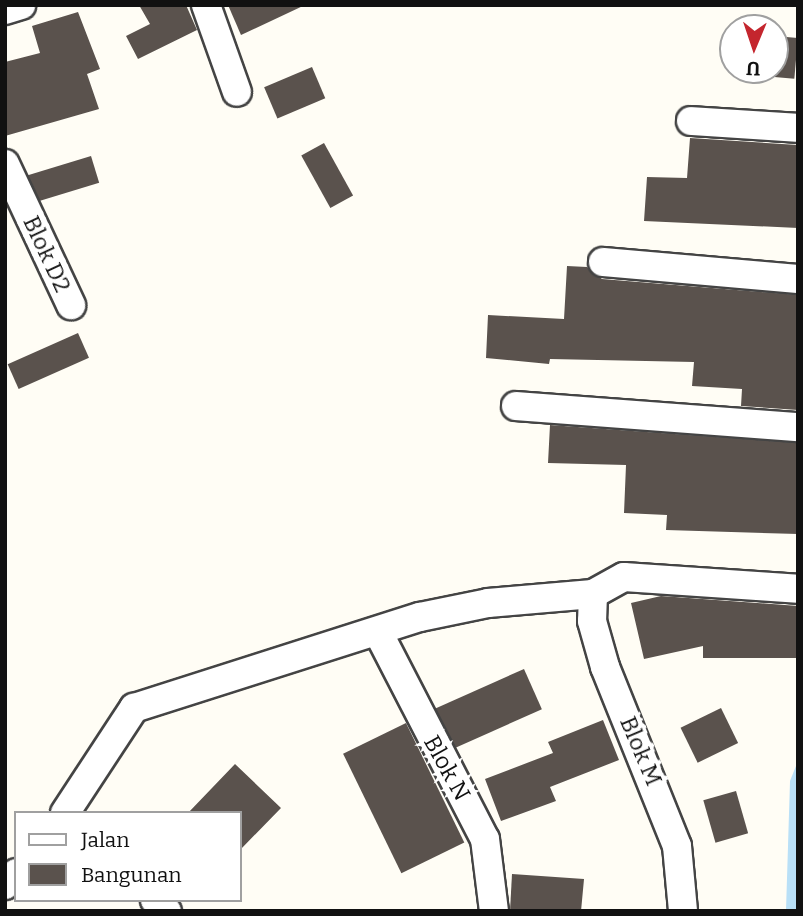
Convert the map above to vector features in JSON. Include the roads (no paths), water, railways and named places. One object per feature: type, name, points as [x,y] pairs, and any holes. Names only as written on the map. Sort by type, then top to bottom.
[{"type":"street","points":[[5,10],[21,5]]},
{"type":"street","points":[[205,5],[237,92]]},
{"type":"street","points":[[691,121],[798,128]]},
{"type":"street","name":"Blok D2","points":[[5,164],[71,305]]},
{"type":"street","points":[[603,262],[798,279]]},
{"type":"street","points":[[516,406],[798,427]]},
{"type":"street","points":[[66,811],[134,708],[379,632],[488,603],[593,594],[624,577],[798,589]]},
{"type":"street","name":"Blok M","points":[[593,594],[592,621],[605,667],[677,846],[683,911]]},
{"type":"street","name":"Blok N","points":[[379,632],[485,839],[494,911]]},
{"type":"water","points":[[798,761],[798,911],[786,911],[790,781]]}]
